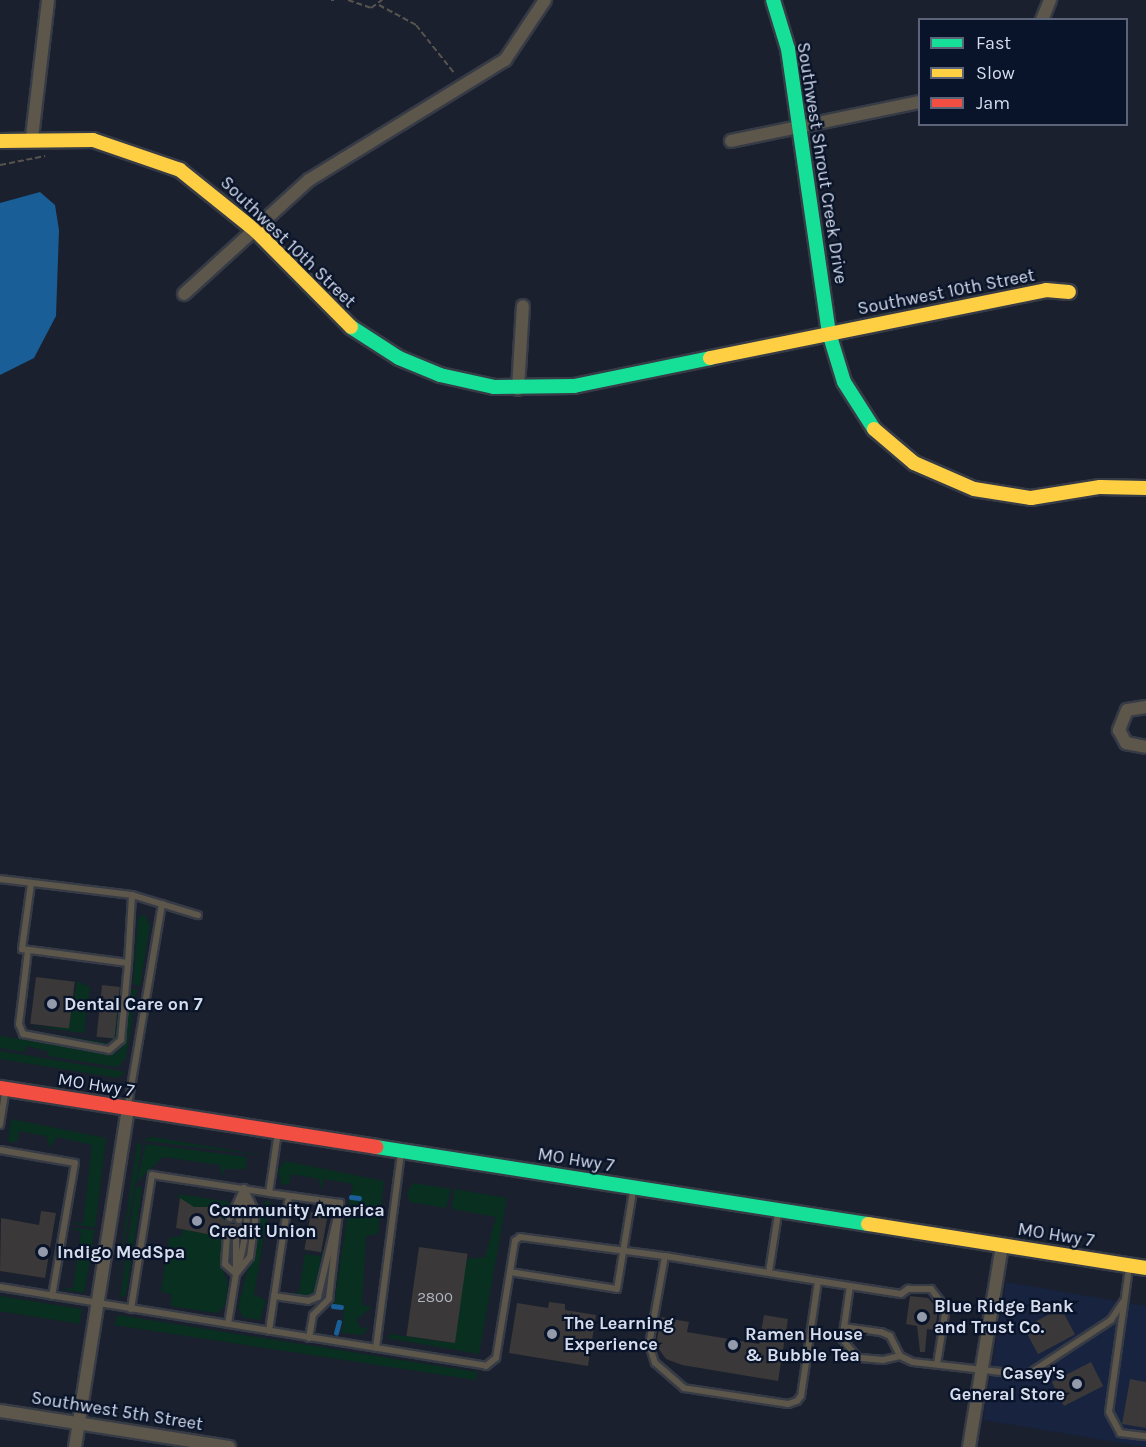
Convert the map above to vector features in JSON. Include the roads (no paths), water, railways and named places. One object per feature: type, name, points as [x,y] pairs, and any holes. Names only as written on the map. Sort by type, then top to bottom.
[{"type":"street","points":[[32,138],[48,0]]},
{"type":"street","points":[[184,294],[319,174],[504,60],[545,0]]},
{"type":"street","name":"Southwest Shrout Creek Drive","points":[[773,0],[788,49],[829,333]]},
{"type":"street","points":[[1043,18],[1050,0]]},
{"type":"street","points":[[732,141],[918,102]]},
{"type":"street","name":"Southwest 10th Street","points":[[0,141],[32,138],[93,140],[158,158],[216,195],[256,231],[329,309],[380,346],[440,375],[518,389],[574,386],[1046,290],[1069,292]]},
{"type":"street","points":[[518,389],[523,306]]},
{"type":"street","points":[[829,333],[844,382],[871,426],[914,464],[975,489],[1031,498],[1100,487],[1146,488]]},
{"type":"street","points":[[1146,707],[1127,710],[1119,730],[1126,743],[1146,747]]},
{"type":"street","name":"MO Hwy 7","points":[[3,1088],[1146,1268]]},
{"type":"street","points":[[75,1447],[128,1108]]},
{"type":"street","points":[[969,1447],[1002,1245]]},
{"type":"street","name":"Southwest 5th Street","points":[[0,1411],[229,1447]]},
{"type":"lane","points":[[0,879],[132,895],[198,915]]},
{"type":"lane","points":[[31,884],[22,949],[128,963]]},
{"type":"lane","points":[[28,950],[19,1024],[22,1034],[109,1050],[121,1041],[132,895]]},
{"type":"lane","points":[[128,1108],[162,904]]},
{"type":"lane","points":[[0,1125],[3,1088]]},
{"type":"lane","points":[[269,1192],[278,1131]]},
{"type":"lane","points":[[0,1150],[75,1162],[52,1296]]},
{"type":"lane","points":[[376,1348],[401,1151]]},
{"type":"lane","points":[[131,1309],[152,1175],[340,1203]]},
{"type":"lane","points":[[510,1272],[617,1289],[633,1187]]},
{"type":"lane","points":[[230,1218],[244,1188]]},
{"type":"lane","points":[[239,1220],[244,1188]]},
{"type":"lane","points":[[244,1188],[247,1221]]},
{"type":"lane","points":[[236,1274],[250,1257],[256,1212],[244,1188]]},
{"type":"lane","points":[[268,1331],[289,1196]]},
{"type":"lane","points":[[309,1338],[314,1315],[330,1299],[340,1203]]},
{"type":"lane","points":[[274,1296],[308,1301],[318,1297],[340,1203]]},
{"type":"lane","points":[[769,1272],[779,1210]]},
{"type":"lane","points":[[227,1235],[225,1264],[236,1274]]},
{"type":"lane","points":[[236,1237],[236,1274]]},
{"type":"lane","points":[[0,1287],[309,1338],[491,1364],[515,1241],[520,1237],[664,1256],[901,1294],[919,1288],[941,1297],[946,1308],[937,1365]]},
{"type":"lane","points":[[228,1324],[236,1274],[245,1238]]},
{"type":"lane","points":[[664,1256],[650,1354],[684,1388],[788,1404],[797,1401],[801,1396],[818,1281]]},
{"type":"lane","points":[[1129,1265],[1109,1412],[1120,1432],[1146,1436]]},
{"type":"lane","points":[[850,1286],[842,1339],[858,1358],[883,1360],[900,1356],[937,1365],[1027,1375],[1111,1320],[1123,1302]]},
{"type":"lane","points":[[844,1327],[881,1332],[890,1336],[900,1356]]},
{"type":"water","points":[[40,192],[55,205],[59,230],[56,316],[34,358],[0,375],[0,203]]},
{"type":"waterway","points":[[351,1197],[359,1198]]},
{"type":"waterway","points":[[333,1306],[341,1307]]},
{"type":"waterway","points":[[336,1333],[339,1322]]},
{"type":"place","name":"Dental Care on 7","points":[[52,1004]]},
{"type":"place","name":"Community America Credit Union","points":[[197,1221]]},
{"type":"place","name":"Indigo MedSpa","points":[[43,1252]]},
{"type":"place","name":"Blue Ridge Bank and Trust Co.","points":[[922,1317]]},
{"type":"place","name":"The Learning Experience","points":[[552,1334]]},
{"type":"place","name":"Ramen House & Bubble Tea","points":[[733,1345]]},
{"type":"place","name":"Casey's General Store","points":[[1077,1384]]}]
